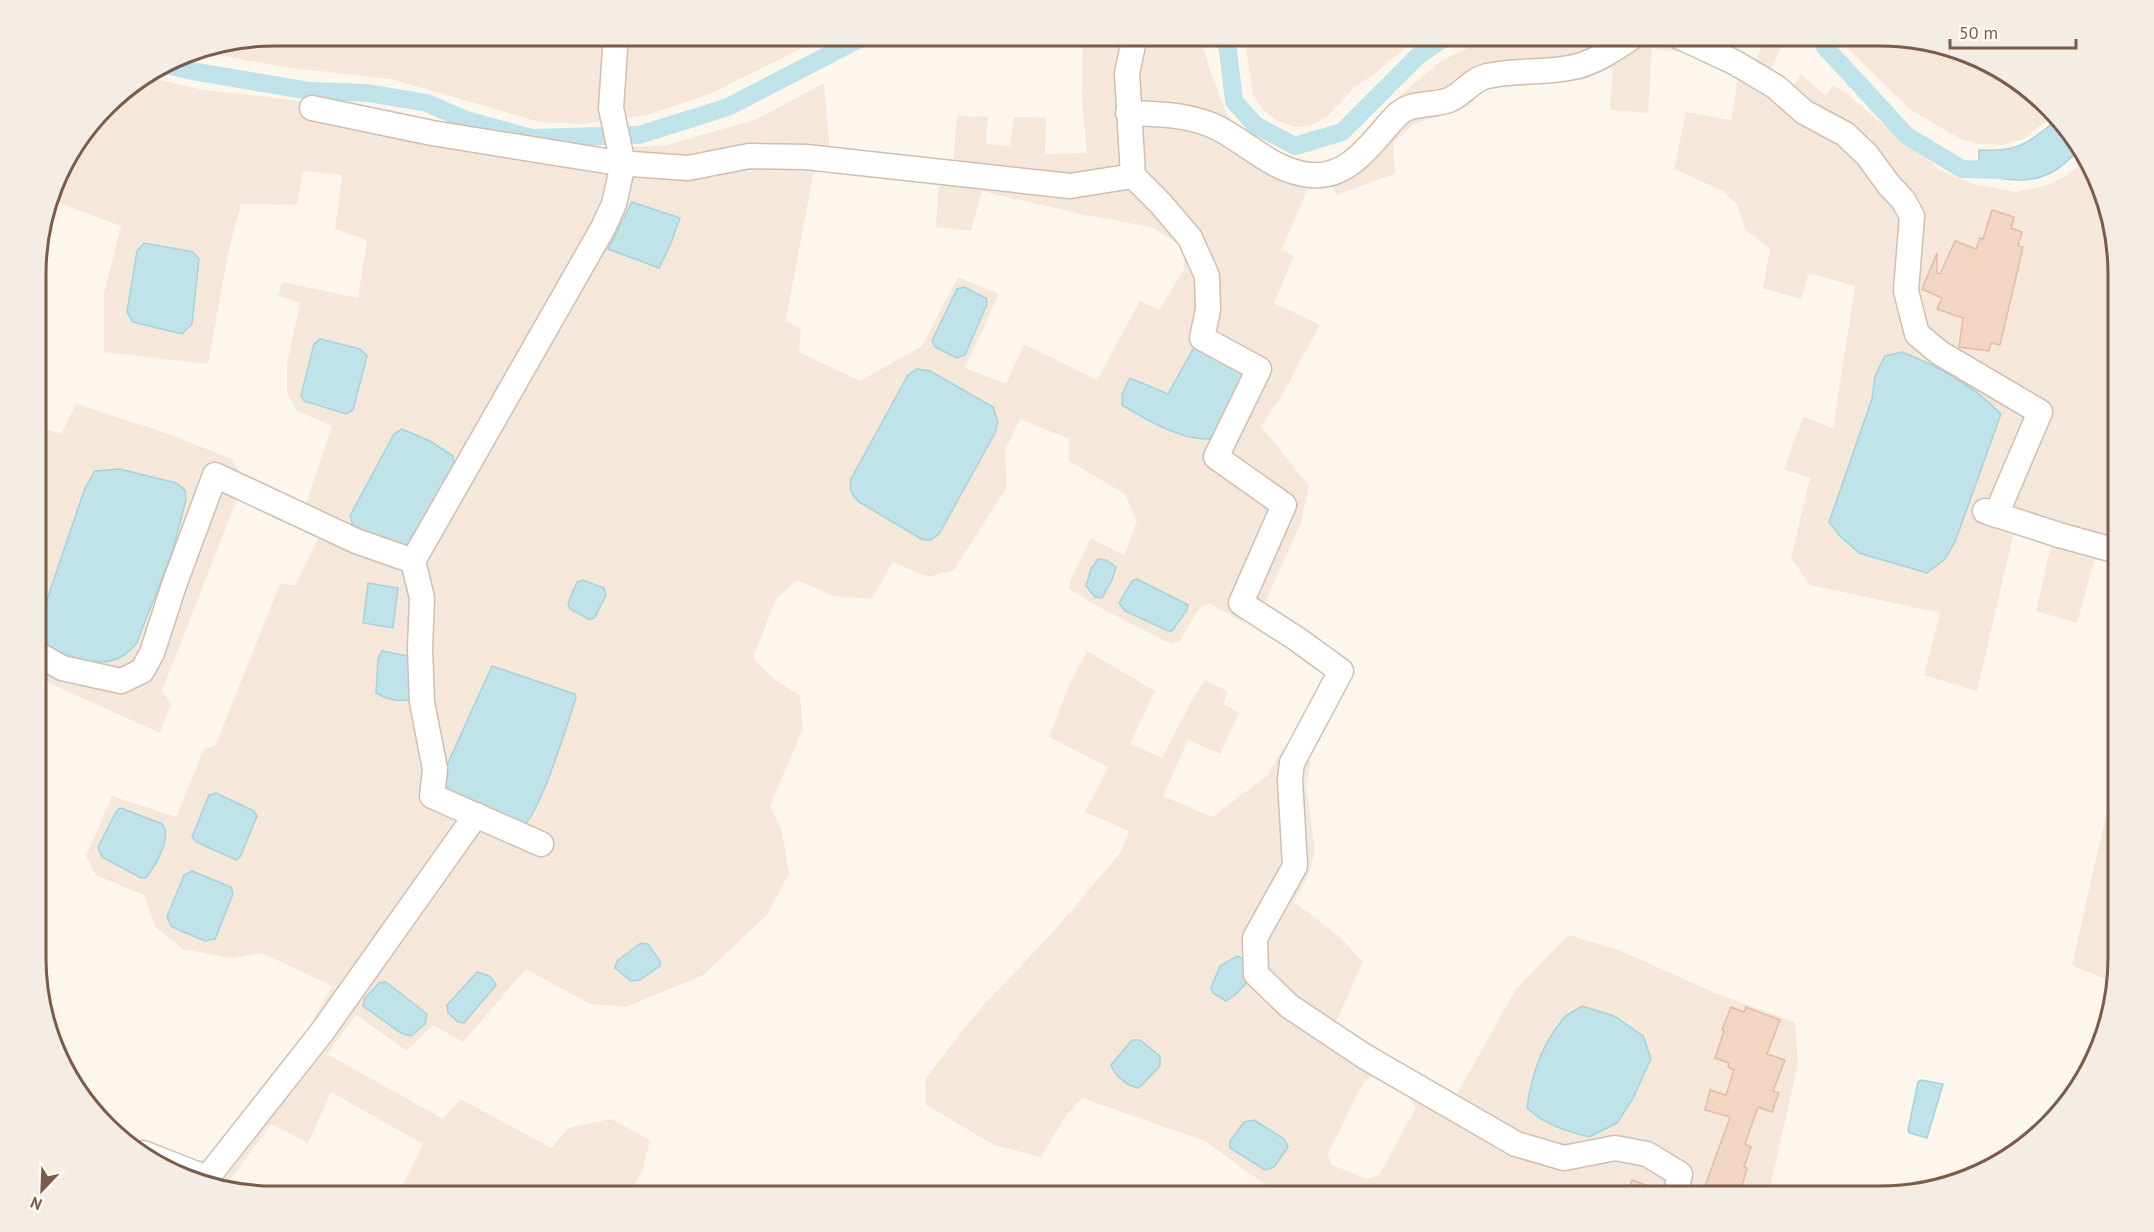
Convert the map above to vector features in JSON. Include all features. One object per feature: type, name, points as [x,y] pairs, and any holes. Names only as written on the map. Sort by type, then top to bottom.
[{"type":"street","points":[[541,844],[432,796],[435,769],[422,702],[420,649],[422,598],[413,561],[603,228],[614,204],[622,157],[611,108],[615,46]]},
{"type":"street","points":[[1133,46],[1127,73],[1133,176],[1190,238],[1207,276],[1208,310],[1202,338],[1259,369],[1216,457],[1284,505],[1241,603],[1341,671],[1292,763],[1290,779],[1295,866],[1255,938],[1256,974],[1290,1006],[1364,1056],[1516,1144],[1564,1158],[1615,1148],[1647,1154],[1680,1174],[1677,1186]]},
{"type":"street","points":[[1128,113],[1164,114],[1191,119],[1217,128],[1281,168],[1311,175],[1327,175],[1344,168],[1363,153],[1398,113],[1409,107],[1452,99],[1473,81],[1485,77],[1577,66],[1602,57],[1619,46]]},
{"type":"street","points":[[1700,46],[1734,62],[1776,87],[1816,120],[1845,134],[1867,155],[1903,200],[1912,216],[1906,291],[1917,334],[1940,353],[2040,412],[1990,513],[2108,548]]},
{"type":"street","points":[[312,108],[432,133],[622,157],[688,168],[749,156],[806,157],[1070,186],[1133,176]]},
{"type":"street","points":[[46,659],[62,668],[121,681],[142,672],[152,653],[174,585],[215,475],[356,540],[413,561]]},
{"type":"street","points":[[210,1176],[322,1032],[476,815]]},
{"type":"shaded area","points":[[274,46],[807,46],[707,95],[647,115],[582,124],[539,122],[391,79],[283,67],[214,54],[245,48]]},
{"type":"shaded area","points":[[1083,46],[1203,46],[1226,112],[1243,135],[1272,152],[1319,165],[1346,153],[1375,131],[1389,105],[1441,61],[1472,46],[1735,46],[1732,53],[1754,64],[1762,46],[1782,46],[1768,74],[1791,90],[1801,74],[1826,96],[1832,85],[1844,91],[1908,146],[1940,170],[1973,184],[2016,192],[2045,186],[2066,176],[2080,166],[2100,215],[2106,245],[2108,274],[2108,558],[2096,555],[2077,623],[2036,611],[2052,541],[2014,532],[1977,691],[1924,675],[1940,613],[1810,585],[1791,558],[1810,478],[1784,469],[1803,417],[1833,428],[1855,286],[1809,273],[1801,299],[1763,288],[1770,249],[1746,231],[1737,204],[1721,190],[1674,169],[1686,112],[1731,120],[1738,79],[1691,54],[1652,48],[1648,113],[1610,110],[1613,67],[1583,80],[1528,83],[1482,90],[1469,106],[1414,124],[1393,143],[1395,174],[1336,195],[1333,187],[1307,190],[1282,249],[1294,256],[1274,303],[1320,325],[1282,395],[1261,426],[1309,486],[1301,523],[1265,602],[1245,624],[1209,603],[1198,610],[1180,641],[1171,644],[1093,604],[1069,589],[1071,579],[1091,538],[1124,555],[1137,521],[1125,494],[1069,461],[1069,439],[1020,419],[1005,450],[1007,487],[954,570],[928,577],[893,562],[872,599],[833,596],[798,580],[776,599],[753,658],[773,678],[800,696],[803,728],[770,806],[782,831],[789,873],[767,915],[703,975],[626,1007],[590,1004],[526,969],[463,1042],[433,1025],[407,1051],[356,1015],[327,1054],[443,1119],[461,1099],[551,1148],[569,1128],[611,1119],[650,1140],[642,1172],[633,1186],[402,1186],[423,1144],[331,1092],[308,1143],[271,1124],[229,1181],[187,1168],[160,1155],[141,1142],[193,1160],[205,1160],[306,1033],[332,986],[262,953],[229,958],[183,949],[155,927],[144,895],[96,875],[86,856],[112,796],[176,817],[204,749],[215,746],[280,584],[295,585],[320,535],[237,499],[162,691],[171,703],[160,733],[46,682],[46,429],[61,434],[76,404],[166,433],[232,459],[243,476],[306,504],[332,426],[297,411],[287,393],[287,364],[300,303],[278,296],[282,282],[358,298],[367,240],[335,229],[342,175],[303,171],[297,205],[241,204],[228,254],[208,364],[104,352],[104,293],[121,226],[59,203],[54,217],[64,187],[77,160],[103,124],[124,103],[157,79],[198,89],[300,101],[599,149],[667,145],[755,120],[824,83],[830,153],[813,175],[786,320],[801,330],[799,352],[860,381],[922,346],[958,277],[999,294],[965,368],[1006,384],[1024,344],[1097,380],[1140,301],[1159,310],[1184,269],[1184,248],[1152,227],[1085,215],[982,191],[971,231],[936,227],[938,190],[953,163],[957,116],[988,117],[986,144],[1010,146],[1014,117],[1046,118],[1045,154],[1087,153],[1082,100]]},
{"type":"shaded area","points":[[1246,46],[1407,46],[1353,89],[1328,116],[1310,126],[1295,127],[1278,121],[1263,110],[1253,95]]},
{"type":"shaded area","points":[[1845,46],[1909,48],[1939,54],[1967,64],[2006,85],[2047,120],[2023,139],[2003,145],[1979,144],[1961,139],[1912,111]]},
{"type":"shaded area","points":[[1087,651],[1155,691],[1130,744],[1162,758],[1193,698],[1205,680],[1227,691],[1224,704],[1239,713],[1220,754],[1188,740],[1163,796],[1212,817],[1268,775],[1283,748],[1311,761],[1306,784],[1315,851],[1309,874],[1294,902],[1340,937],[1363,962],[1336,1022],[1457,1094],[1516,989],[1569,935],[1619,950],[1717,994],[1795,1022],[1798,1064],[1770,1186],[1273,1186],[1263,1183],[1205,1141],[1082,1098],[1065,1117],[1041,1157],[994,1145],[926,1105],[925,1079],[979,1010],[1053,932],[1121,852],[1129,831],[1085,812],[1108,767],[1049,737],[1070,683]],"holes":[[[1371,1077],[1409,1097],[1416,1108],[1379,1175],[1367,1179],[1332,1165],[1328,1154],[1363,1083]]]},
{"type":"shaded area","points":[[2108,806],[2107,979],[2072,965]]},
{"type":"water","points":[[2051,124],[2074,155],[2052,172],[2034,179],[2007,179],[1979,175],[1979,150],[2013,148],[2037,136]]},
{"type":"water","points":[[632,202],[680,218],[659,268],[608,249]]},
{"type":"water","points":[[144,243],[193,252],[199,259],[192,324],[182,334],[133,322],[127,312],[137,251]]},
{"type":"water","points":[[964,287],[986,298],[987,304],[965,355],[957,358],[935,347],[932,341],[957,289]]},
{"type":"water","points":[[320,339],[360,349],[367,356],[353,410],[346,414],[304,401],[301,395],[314,344]]},
{"type":"water","points":[[1203,344],[1243,368],[1244,379],[1214,438],[1203,439],[1179,434],[1122,405],[1122,394],[1130,378],[1168,394],[1193,349]]},
{"type":"water","points":[[1902,352],[1955,378],[1979,394],[2001,414],[1955,542],[1945,559],[1927,573],[1859,553],[1839,535],[1829,522],[1872,399],[1875,376],[1885,356]]},
{"type":"water","points":[[917,369],[930,371],[993,407],[998,422],[995,433],[939,534],[931,540],[923,540],[859,502],[852,494],[850,486],[851,479],[908,375]]},
{"type":"water","points":[[402,429],[430,441],[453,456],[454,465],[410,548],[396,545],[353,526],[350,516],[394,434]]},
{"type":"water","points":[[120,469],[176,483],[185,490],[186,500],[172,553],[137,642],[127,653],[104,662],[77,658],[46,646],[46,603],[85,488],[95,471]]},
{"type":"water","points":[[1098,559],[1106,560],[1116,567],[1102,598],[1095,597],[1086,586],[1091,569]]},
{"type":"water","points":[[1137,579],[1188,605],[1172,631],[1125,611],[1119,603],[1132,581]]},
{"type":"water","points":[[583,580],[604,588],[606,595],[595,617],[590,620],[570,609],[568,603],[577,582]]},
{"type":"water","points":[[368,583],[398,588],[393,628],[363,623]]},
{"type":"water","points":[[382,651],[407,656],[412,660],[411,699],[393,700],[376,693],[378,659]]},
{"type":"water","points":[[492,666],[575,694],[576,698],[538,804],[523,826],[442,789],[439,783]]},
{"type":"water","points":[[216,793],[254,811],[257,816],[240,857],[236,860],[196,842],[192,837],[209,795]]},
{"type":"water","points":[[121,808],[162,824],[165,830],[162,851],[146,878],[141,878],[102,857],[98,847],[117,810]]},
{"type":"water","points":[[192,871],[231,887],[233,894],[215,939],[205,941],[172,927],[167,917],[184,875]]},
{"type":"water","points":[[641,943],[648,944],[660,961],[660,966],[640,980],[631,981],[615,968],[617,961]]},
{"type":"water","points":[[1237,956],[1245,960],[1249,980],[1226,1001],[1213,993],[1211,988],[1220,966]]},
{"type":"water","points":[[477,972],[490,976],[496,985],[464,1023],[458,1022],[448,1013],[447,1005]]},
{"type":"water","points":[[386,982],[427,1014],[425,1024],[411,1036],[401,1033],[363,1006],[365,998],[379,983]]},
{"type":"water","points":[[1582,1006],[1614,1016],[1643,1036],[1651,1059],[1632,1100],[1617,1123],[1589,1137],[1548,1123],[1527,1108],[1531,1085],[1543,1051],[1564,1018]]},
{"type":"water","points":[[1132,1040],[1140,1040],[1160,1056],[1160,1066],[1139,1088],[1122,1080],[1111,1065]]},
{"type":"water","points":[[1921,1080],[1943,1084],[1927,1138],[1909,1133],[1908,1130],[1918,1082]]},
{"type":"water","points":[[1254,1120],[1284,1139],[1288,1147],[1274,1167],[1265,1170],[1230,1148],[1230,1141],[1244,1122]]},
{"type":"building","points":[[1992,210],[2014,217],[2011,228],[2022,232],[2018,246],[2023,247],[2000,345],[1991,343],[1989,351],[1959,347],[1963,318],[1937,309],[1942,298],[1922,289],[1937,253],[1937,273],[1940,274],[1955,241],[1976,249],[1980,238],[1983,239]]},
{"type":"building","points":[[1731,1007],[1744,1012],[1746,1007],[1780,1020],[1767,1054],[1785,1060],[1773,1091],[1779,1093],[1772,1112],[1758,1107],[1745,1144],[1751,1147],[1744,1167],[1747,1168],[1742,1186],[1705,1186],[1730,1117],[1705,1110],[1710,1090],[1726,1095],[1734,1070],[1728,1067],[1729,1063],[1715,1058],[1724,1031],[1722,1030]]},
{"type":"building","points":[[1632,1180],[1648,1186],[1630,1186]]},
{"type":"waterway","points":[[179,68],[310,91],[368,93],[427,103],[466,120],[531,138],[639,135],[728,107],[846,46]]},
{"type":"waterway","points":[[1227,46],[1234,101],[1255,125],[1295,146],[1342,132],[1419,55],[1432,46]]},
{"type":"waterway","points":[[1825,46],[1907,136],[1962,169],[2004,170]]}]
